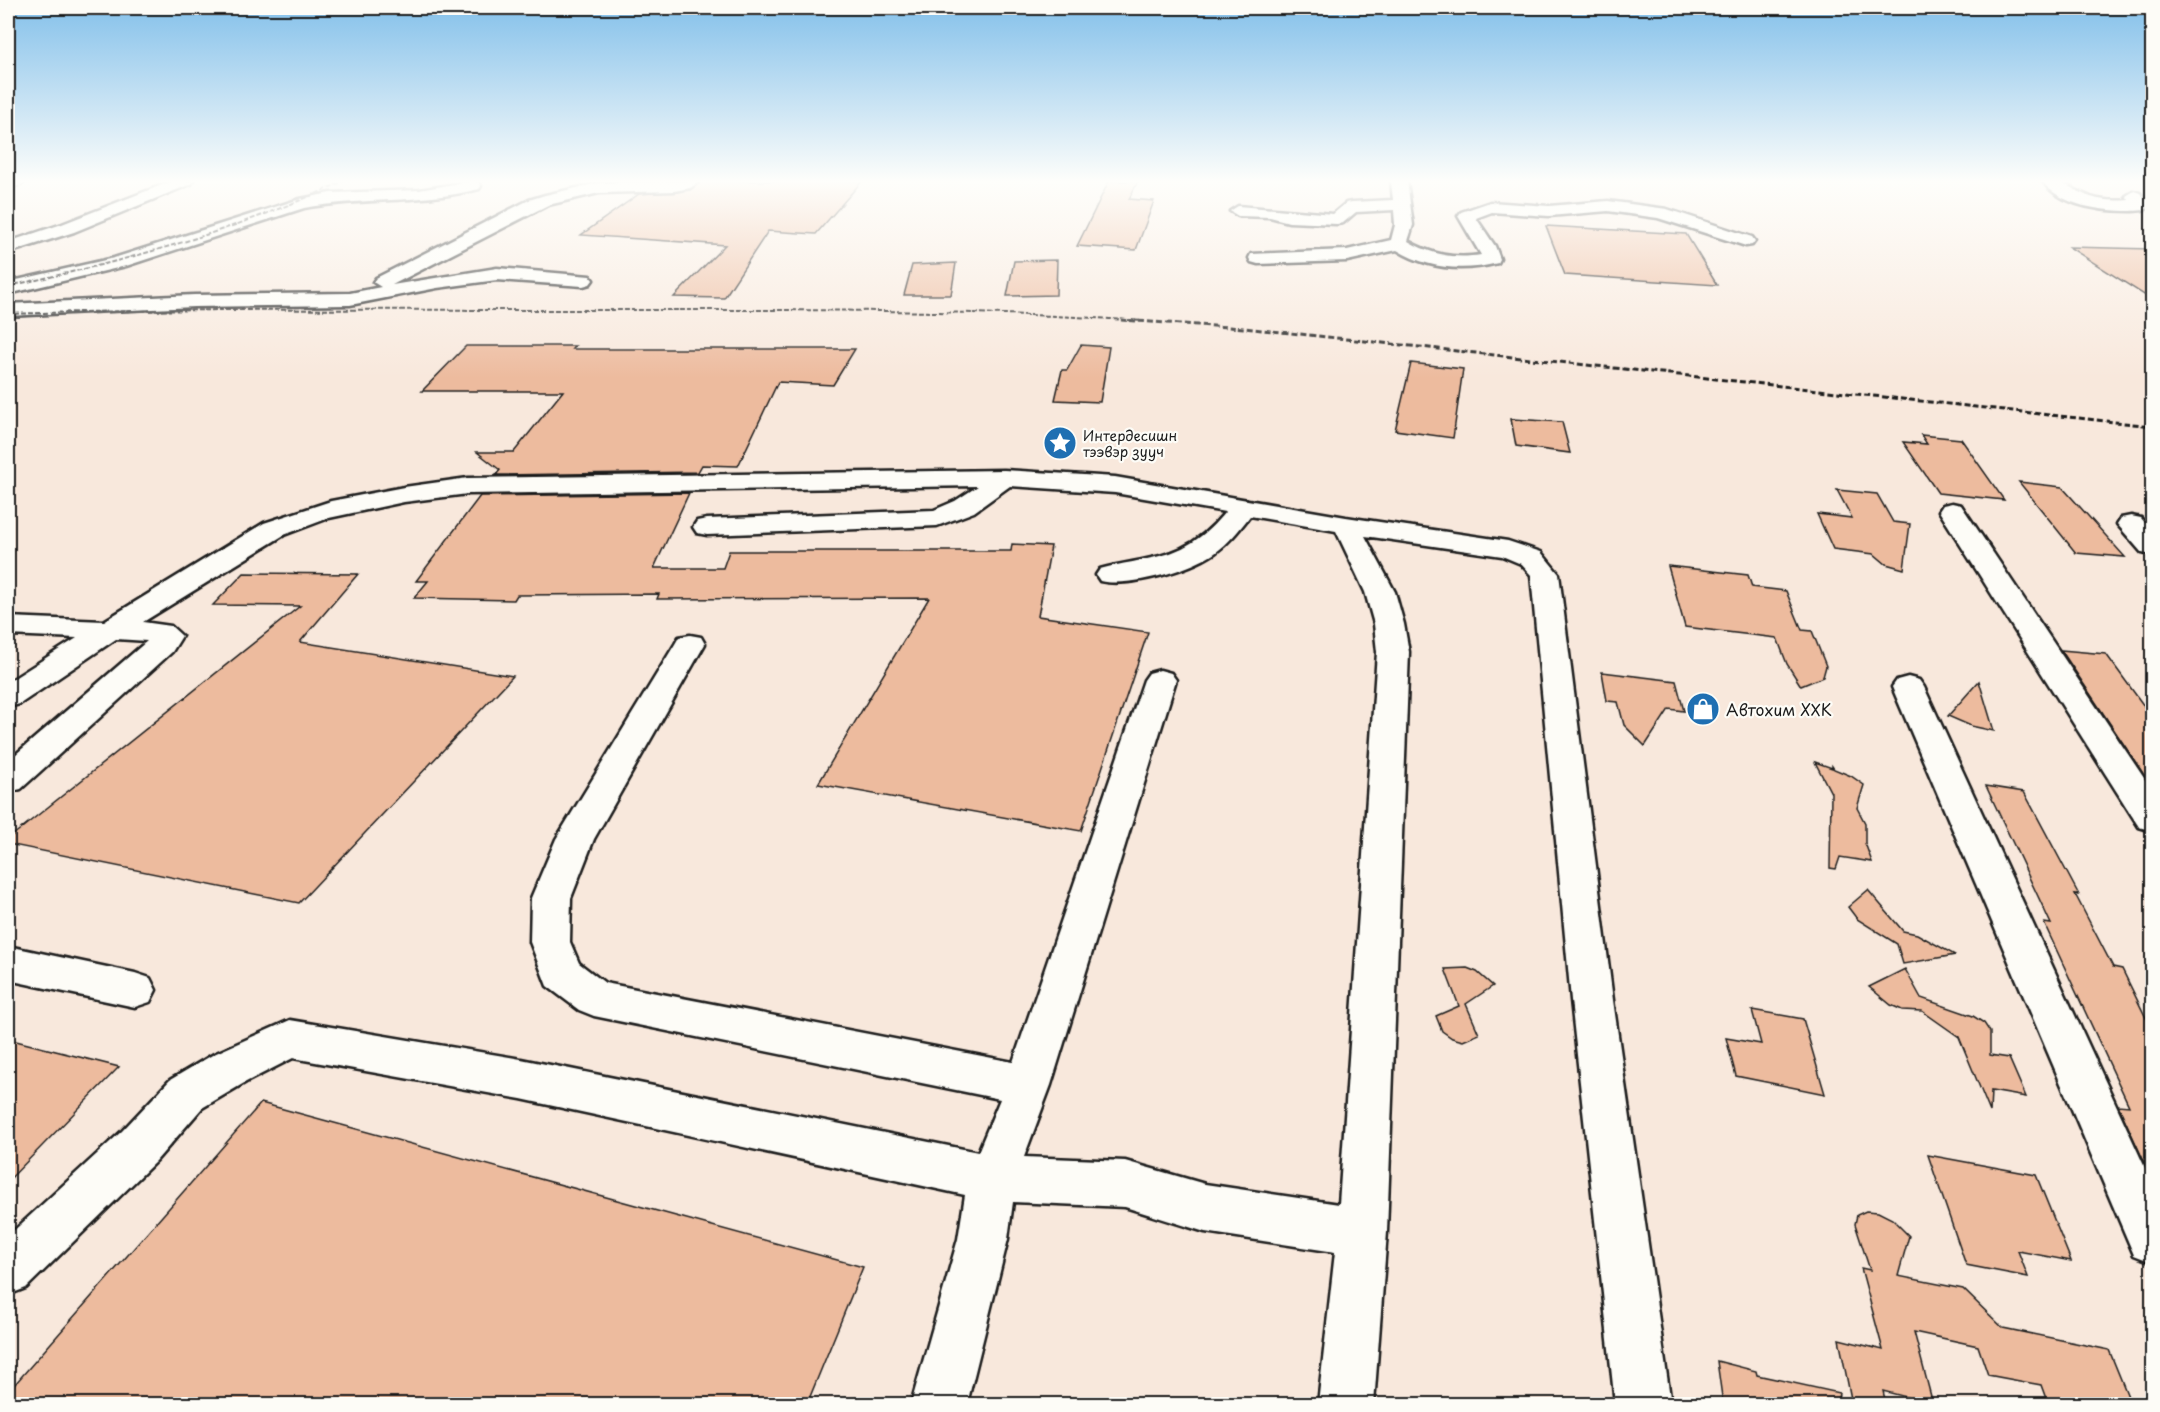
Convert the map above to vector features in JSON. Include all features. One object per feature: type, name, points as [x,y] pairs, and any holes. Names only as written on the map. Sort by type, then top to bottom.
[{"type":"street","points":[[8,288],[119,262],[166,247]]},
{"type":"street","points":[[350,299],[451,247]]},
{"type":"street","points":[[1258,258],[1340,258],[1375,253],[1389,247]]},
{"type":"street","points":[[1404,247],[1418,256],[1471,263],[1491,259],[1488,247]]},
{"type":"street","points":[[8,310],[194,301],[350,299],[437,282],[497,274],[582,280]]},
{"type":"street","points":[[707,527],[937,518],[957,512],[976,501],[1004,478]]},
{"type":"street","points":[[8,697],[106,631],[254,541],[296,519],[381,498],[468,486],[1004,478],[1115,485],[1346,525],[1508,549],[1531,558],[1545,574],[1592,1000],[1643,1404]]},
{"type":"street","points":[[1110,574],[1150,570],[1190,558],[1217,538],[1244,507]]},
{"type":"street","points":[[1952,512],[2152,818]]},
{"type":"street","points":[[2131,524],[2152,547]]},
{"type":"street","points":[[1346,525],[1380,592],[1389,624],[1393,652],[1362,1232],[1346,1404]]},
{"type":"street","points":[[8,626],[160,632],[167,636],[161,645],[8,780]]},
{"type":"street","points":[[690,644],[575,839],[552,898],[550,942],[562,974],[594,998],[1028,1085]]},
{"type":"street","points":[[939,1404],[983,1239],[992,1178],[1028,1085],[1160,680]]},
{"type":"street","points":[[1908,687],[2152,1238]]},
{"type":"street","points":[[8,963],[135,990]]},
{"type":"street","points":[[8,1270],[139,1146],[186,1094],[230,1068],[290,1039],[521,1079],[992,1178],[1125,1184],[1205,1208],[1362,1232]]},
{"type":"shaded area","points":[[8,247],[2152,247],[2152,1404],[8,1404]]},
{"type":"building","points":[[723,247],[758,247],[724,298],[674,297]]},
{"type":"building","points":[[1090,247],[1137,247],[1136,250]]},
{"type":"building","points":[[1554,247],[1694,247],[1717,285],[1565,275]]},
{"type":"building","points":[[2069,247],[2152,249],[2152,300]]},
{"type":"building","points":[[1057,260],[1056,295],[1007,296],[1014,261]]},
{"type":"building","points":[[956,263],[951,295],[904,295],[912,265]]},
{"type":"building","points":[[1081,345],[1109,347],[1100,402],[1055,400],[1062,370],[1067,370]]},
{"type":"building","points":[[466,346],[575,346],[572,349],[855,349],[833,385],[778,382],[738,466],[702,465],[698,472],[496,475],[500,470],[477,452],[514,452],[563,391],[422,391]]},
{"type":"building","points":[[1411,363],[1463,369],[1453,438],[1395,430]]},
{"type":"building","points":[[1511,419],[1562,422],[1570,453],[1516,446]]},
{"type":"building","points":[[1921,435],[1961,439],[2004,500],[1938,493],[1903,442],[1927,444]]},
{"type":"building","points":[[2019,482],[2062,487],[2125,557],[2076,553]]},
{"type":"building","points":[[1837,490],[1877,494],[1893,522],[1910,524],[1904,569],[1886,564],[1874,554],[1833,549],[1817,514],[1852,518]]},
{"type":"building","points":[[689,493],[654,568],[723,568],[729,551],[1011,551],[1012,544],[1051,546],[1038,616],[1148,632],[1081,831],[818,784],[929,598],[657,599],[659,594],[517,595],[514,600],[414,598],[428,581],[416,581],[480,496]]},
{"type":"building","points":[[1668,566],[1748,575],[1752,587],[1786,591],[1802,630],[1812,631],[1826,666],[1823,677],[1801,686],[1787,664],[1777,638],[1685,627]]},
{"type":"building","points":[[244,573],[358,574],[300,642],[513,676],[299,903],[8,844],[8,839],[300,606],[213,605]]},
{"type":"building","points":[[2061,650],[2106,654],[2152,717],[2152,787]]},
{"type":"building","points":[[1602,672],[1676,681],[1684,711],[1669,709],[1645,746],[1624,725],[1618,702],[1607,701]]},
{"type":"building","points":[[1979,681],[1994,731],[1971,726],[1948,716]]},
{"type":"building","points":[[1815,762],[1832,768],[1832,766],[1864,785],[1857,808],[1865,823],[1865,843],[1872,862],[1840,857],[1836,869],[1830,868],[1831,793]]},
{"type":"building","points":[[1986,786],[2024,792],[2079,895],[2075,894],[2113,967],[2122,969],[2152,1030],[2152,1179],[2118,1105],[2129,1106],[2044,923],[2051,924]]},
{"type":"building","points":[[1868,890],[1903,931],[1917,934],[1955,955],[1903,964],[1897,944],[1857,919],[1848,907]]},
{"type":"building","points":[[1467,968],[1477,972],[1493,986],[1466,1004],[1479,1034],[1463,1041],[1452,1038],[1442,1031],[1436,1016],[1459,1006],[1445,969]]},
{"type":"building","points":[[1905,969],[1921,998],[1973,1016],[1984,1023],[1990,1032],[1990,1055],[2009,1058],[2026,1097],[1991,1091],[1990,1112],[1959,1037],[1922,1011],[1902,1010],[1891,1005],[1869,987]]},
{"type":"building","points":[[1752,1010],[1803,1019],[1825,1094],[1736,1076],[1726,1038],[1761,1044]]},
{"type":"building","points":[[8,1039],[119,1067],[8,1181]]},
{"type":"building","points":[[261,1103],[863,1267],[807,1404],[8,1404],[8,1392]]},
{"type":"building","points":[[1928,1155],[2036,1175],[2071,1261],[2018,1251],[2028,1277],[1966,1265]]},
{"type":"building","points":[[1866,1211],[1878,1212],[1892,1219],[1909,1236],[1898,1276],[1963,1289],[2003,1328],[2109,1350],[2131,1404],[2048,1404],[2041,1385],[1988,1375],[1978,1346],[1914,1332],[1933,1404],[1883,1391],[1886,1404],[1852,1404],[1839,1339],[1883,1350],[1861,1268],[1870,1270],[1855,1224],[1857,1215]]},
{"type":"building","points":[[1717,1361],[1756,1371],[1757,1375],[1839,1393],[1837,1404],[1723,1404]]},
{"type":"railway","points":[[8,286],[165,247]]},
{"type":"railway","points":[[8,314],[215,310],[780,310],[998,314],[1143,321]]},
{"type":"railway","points":[[1121,320],[1244,328],[2152,426]]},
{"type":"place","name":"Интердесишн тээвэр зууч","points":[[1060,443]]},
{"type":"place","name":"Автохим ХХК","points":[[1703,709]]}]
